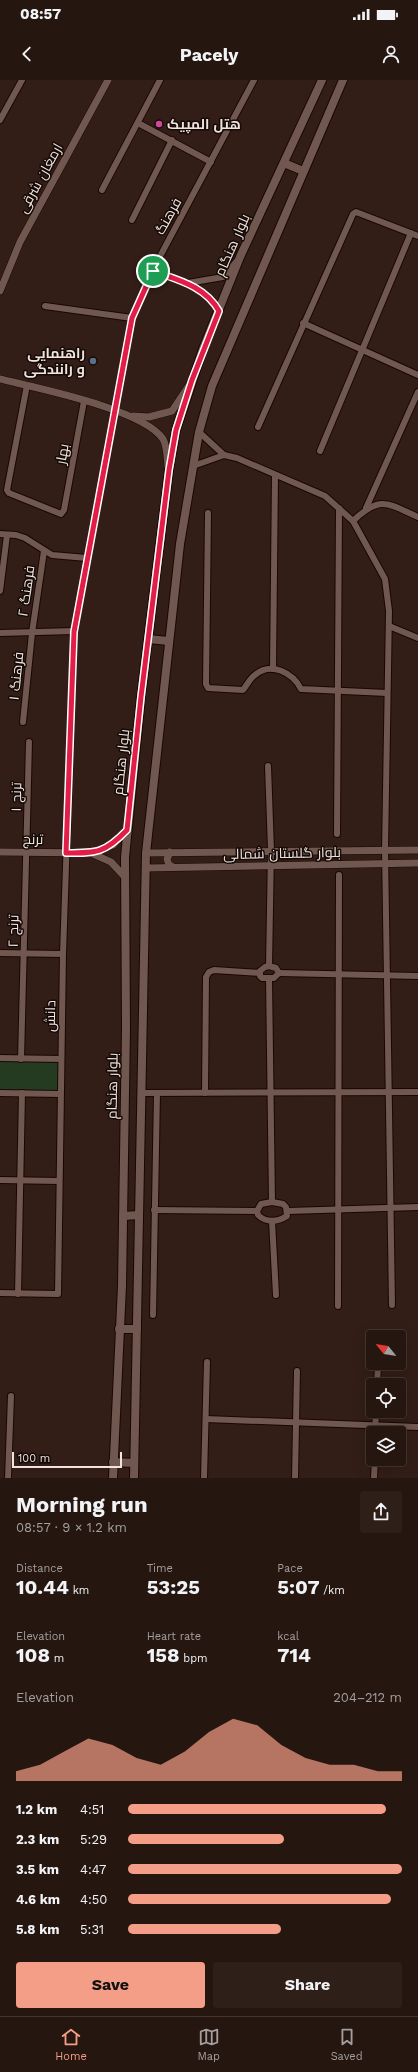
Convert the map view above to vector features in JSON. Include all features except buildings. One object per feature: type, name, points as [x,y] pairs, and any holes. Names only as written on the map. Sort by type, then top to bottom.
[{"type":"main road","name":"بلوار هنگام","points":[[113,1478],[123,1216],[126,1028],[124,876],[127,830],[148,639],[169,470],[176,430],[192,380],[240,257],[322,80]]},
{"type":"main road","points":[[134,1478],[146,853],[180,544],[199,432],[212,386],[343,80]]},
{"type":"main road","points":[[284,163],[303,171]]},
{"type":"main road","points":[[148,639],[169,641]]},
{"type":"main road","points":[[123,1216],[139,1214]]},
{"type":"main road","points":[[119,1329],[137,1329]]},
{"type":"main road","points":[[113,1462],[134,1463]]},
{"type":"street","points":[[0,120],[22,80]]},
{"type":"street","name":"ارمغان شرقی","points":[[0,291],[20,242],[108,80]]},
{"type":"street","points":[[102,190],[160,80]]},
{"type":"street","name":"فرهنگ","points":[[66,853],[74,632],[132,318],[153,271],[254,80]]},
{"type":"street","points":[[138,123],[211,162]]},
{"type":"street","points":[[132,220],[172,140]]},
{"type":"street","points":[[258,427],[303,323],[353,214],[356,212],[418,236]]},
{"type":"street","points":[[320,451],[411,233]]},
{"type":"street","points":[[188,283],[223,277],[240,257]]},
{"type":"street","points":[[153,271],[188,283],[213,300],[219,311]]},
{"type":"street","points":[[45,306],[132,318]]},
{"type":"street","points":[[303,323],[418,375]]},
{"type":"street","points":[[0,379],[114,409],[152,428],[162,438],[165,444],[169,470]]},
{"type":"street","points":[[126,415],[149,417],[172,411],[192,380]]},
{"type":"street","name":"بهار","points":[[27,385],[7,490],[9,493],[61,514],[64,510],[84,401]]},
{"type":"street","points":[[353,521],[366,508],[418,392]]},
{"type":"street","points":[[199,432],[224,455],[325,496],[353,521],[385,579],[388,593],[389,626],[386,850],[392,1305]]},
{"type":"street","points":[[193,466],[224,455]]},
{"type":"street","points":[[273,669],[274,475]]},
{"type":"street","points":[[366,508],[378,503],[387,504],[418,517]]},
{"type":"street","points":[[337,834],[340,508]]},
{"type":"street","points":[[208,513],[206,684],[208,688],[212,690],[243,690],[254,675],[262,670],[273,669],[288,673],[296,680],[302,689],[387,692]]},
{"type":"street","points":[[0,534],[25,538],[52,555],[87,558]]},
{"type":"street","points":[[0,591],[7,535]]},
{"type":"street","name":"فرهنگ ۲","points":[[32,633],[44,551]]},
{"type":"street","points":[[389,626],[418,638]]},
{"type":"street","points":[[0,633],[74,632]]},
{"type":"street","name":"فرهنگ ۱","points":[[23,722],[32,633]]},
{"type":"street","name":"ترنج ۱","points":[[26,852],[29,742]]},
{"type":"street","points":[[268,766],[271,850],[269,966]]},
{"type":"street","points":[[91,853],[113,845],[127,830]]},
{"type":"street","name":"بلوار گلستان شمالی","points":[[146,853],[271,850],[418,850]]},
{"type":"street","name":"ترنج","points":[[0,852],[91,853]]},
{"type":"street","name":"ترنج ۲","points":[[21,1059],[26,852]]},
{"type":"street","points":[[170,852],[167,862],[172,867]]},
{"type":"street","name":"دانش","points":[[18,1294],[58,1294],[60,1094],[66,853]]},
{"type":"street","points":[[91,853],[111,862],[124,876]]},
{"type":"street","name":"بلوار گلستان شمالی","points":[[146,868],[418,863]]},
{"type":"street","points":[[338,1306],[339,875]]},
{"type":"street","points":[[0,953],[63,954]]},
{"type":"street","points":[[260,973],[262,968],[269,966],[276,968],[279,972],[339,975],[418,976]]},
{"type":"street","points":[[204,1093],[206,977],[209,972],[214,970],[260,973]]},
{"type":"street","points":[[260,973],[262,978],[270,979],[276,977],[279,972]]},
{"type":"street","points":[[270,979],[272,1202]]},
{"type":"street","points":[[0,1058],[61,1059]]},
{"type":"street","points":[[142,1093],[418,1092]]},
{"type":"street","points":[[0,1093],[60,1094]]},
{"type":"street","points":[[0,1293],[18,1294],[19,1180],[22,1093]]},
{"type":"street","points":[[153,1314],[157,1093]]},
{"type":"street","points":[[0,1180],[59,1181]]},
{"type":"street","points":[[257,1211],[261,1204],[272,1202],[283,1204],[288,1211]]},
{"type":"street","points":[[288,1211],[418,1207]]},
{"type":"street","points":[[154,1210],[257,1211]]},
{"type":"street","points":[[257,1211],[262,1219],[272,1221],[283,1218],[288,1211]]},
{"type":"street","points":[[272,1221],[276,1295]]},
{"type":"street","points":[[204,1478],[207,1362]]},
{"type":"street","points":[[295,1478],[297,1371]]},
{"type":"street","points":[[8,1478],[11,1396]]},
{"type":"street","points":[[206,1419],[375,1426],[376,1418]]},
{"type":"street","points":[[406,1427],[418,1427]]},
{"type":"street","points":[[374,1478],[375,1466]]},
{"type":"green space","points":[[0,1058],[60,1061],[61,1090],[0,1093]]},
{"type":"place","name":"هتل المپیک","points":[[159,124]]},
{"type":"place","name":"راهنمایی و رانندگی","points":[[93,361]]},
{"type":"route","points":[[153,271],[188,283],[213,300],[219,311],[192,380],[176,430],[169,470],[141,697],[127,830],[113,845],[101,851],[91,853],[66,853],[74,632],[132,318],[153,271]]}]
